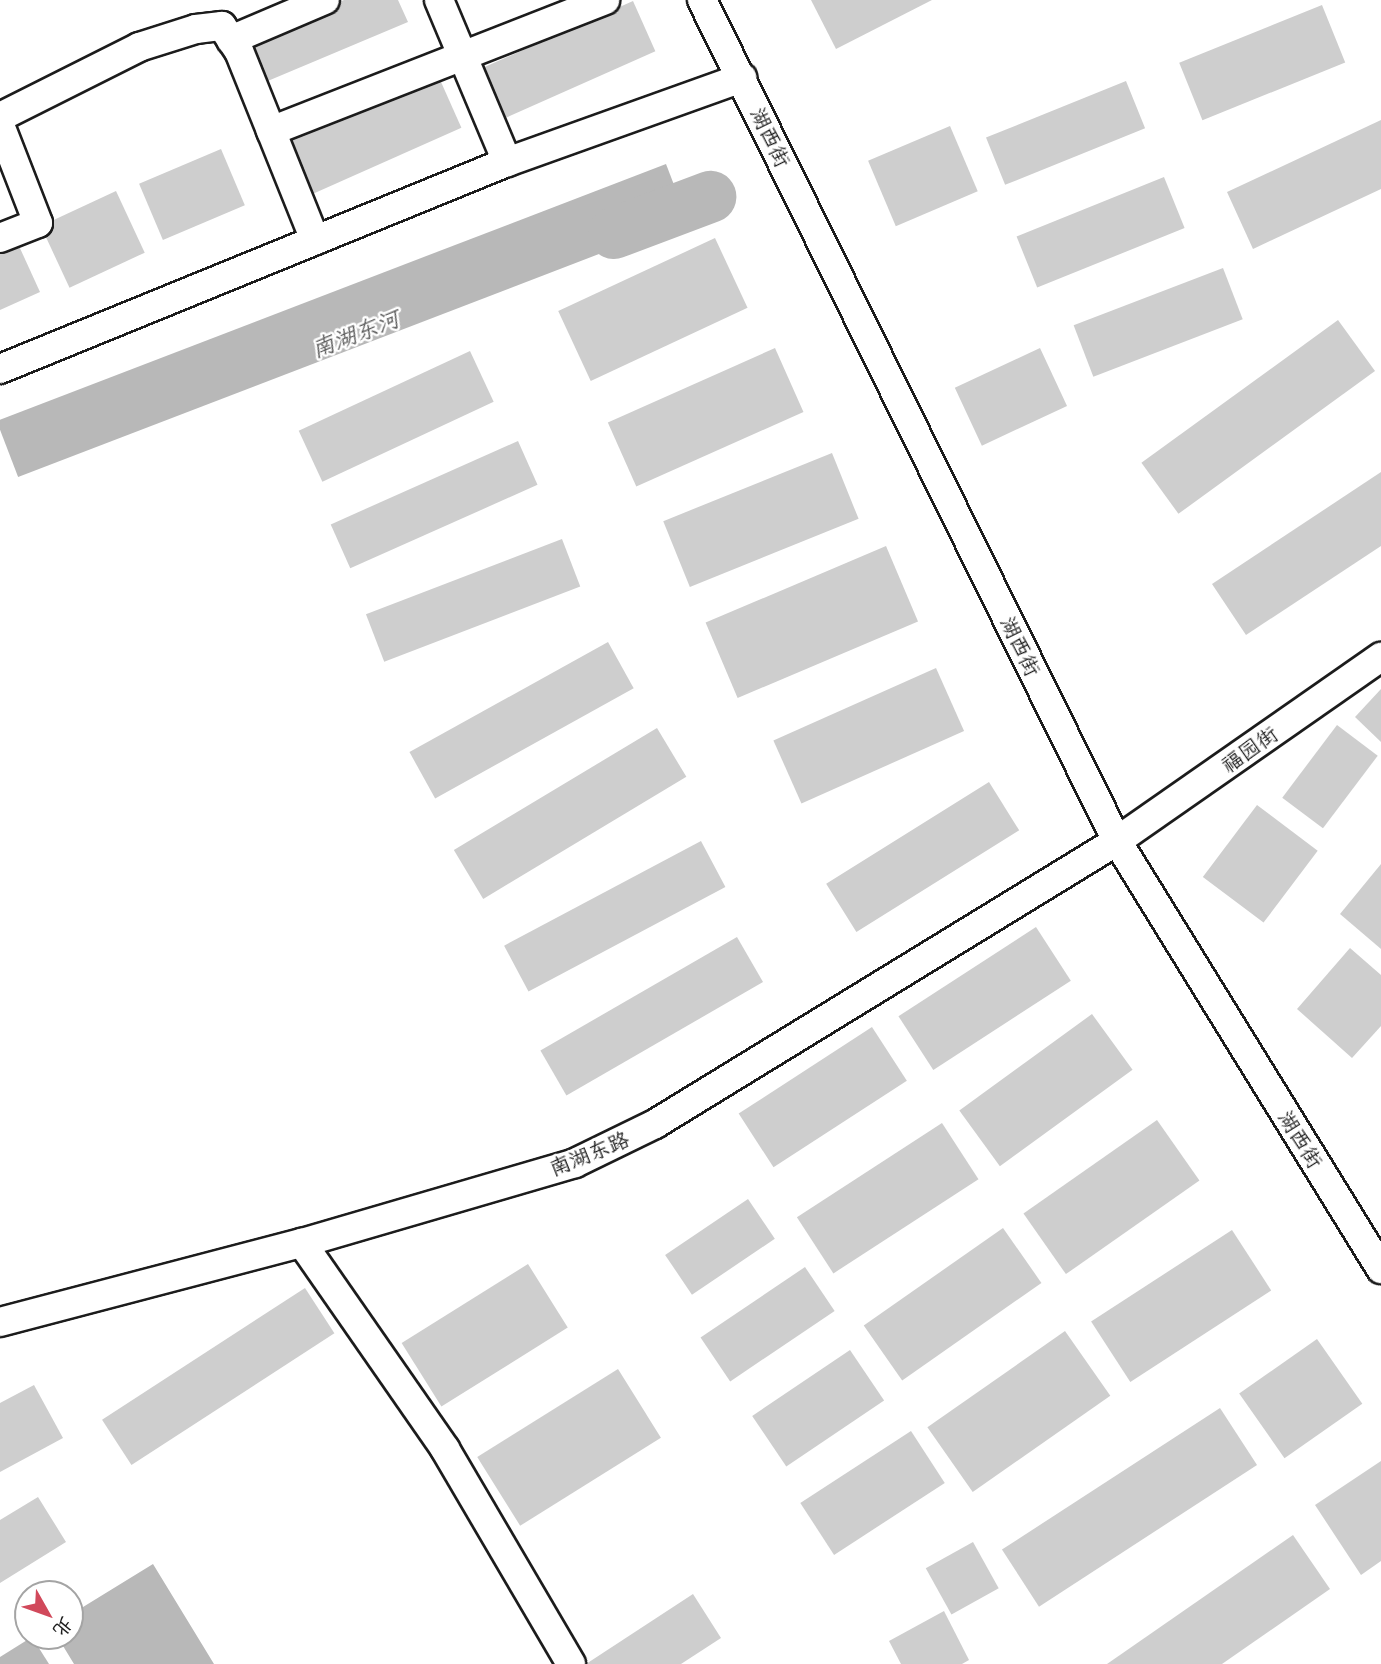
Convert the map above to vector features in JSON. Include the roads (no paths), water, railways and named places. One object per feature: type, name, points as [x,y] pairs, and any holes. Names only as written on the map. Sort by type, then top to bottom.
[{"type":"street","points":[[231,40],[326,0]]},
{"type":"street","points":[[439,0],[507,162]]},
{"type":"street","points":[[271,131],[605,0]]},
{"type":"street","name":"湖西街","points":[[702,0],[1117,841],[1381,1269]]},
{"type":"street","points":[[0,117],[139,47],[196,29],[222,26],[239,51],[314,240]]},
{"type":"street","points":[[0,369],[507,162],[742,78]]},
{"type":"street","points":[[0,125],[37,223],[0,238]]},
{"type":"street","name":"福园街","points":[[1117,841],[1381,657]]},
{"type":"street","name":"南湖东路","points":[[0,1322],[302,1242],[575,1163],[655,1124],[1117,841]]},
{"type":"street","points":[[302,1242],[445,1449],[571,1664]]},
{"type":"water","points":[[666,164],[688,220],[18,477],[0,430],[0,420]]},
{"type":"water","points":[[153,1564],[214,1664],[74,1664],[66,1650],[84,1650],[84,1606]]},
{"type":"water","points":[[14,1648],[40,1650],[49,1664],[0,1664],[0,1657]]},
{"type":"waterway","name":"南湖东河","points":[[614,233],[710,197]]}]
